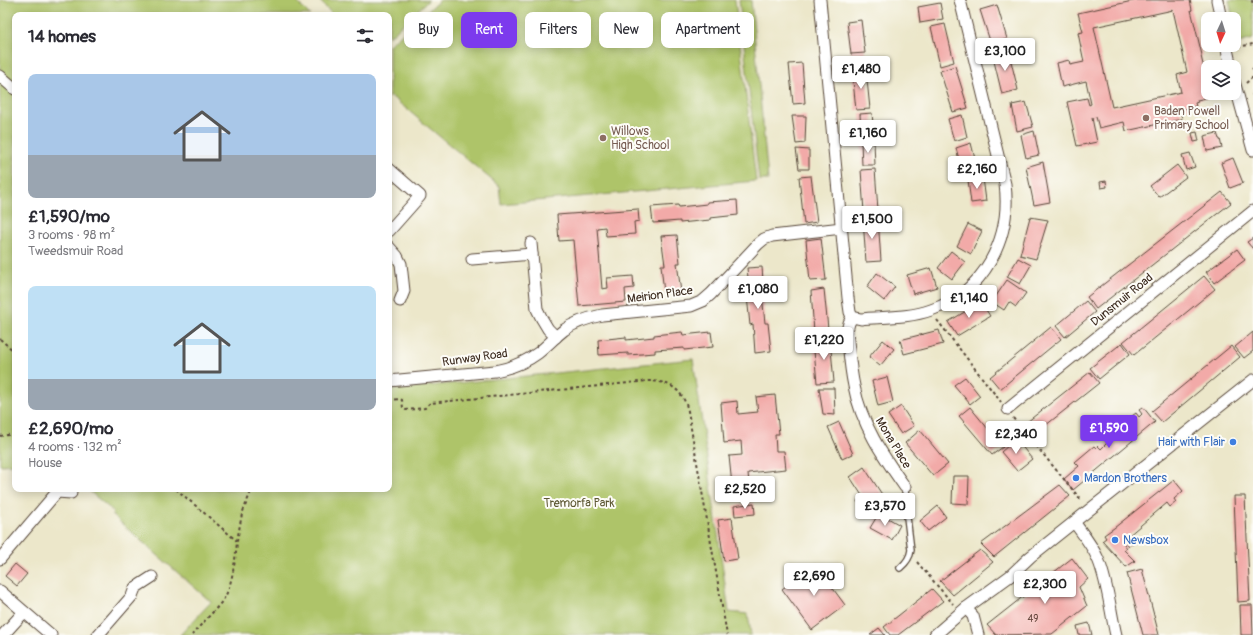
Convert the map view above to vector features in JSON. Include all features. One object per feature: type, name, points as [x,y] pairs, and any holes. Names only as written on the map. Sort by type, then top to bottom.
[{"type":"street","points":[[820,0],[848,298],[852,317],[861,319],[919,313],[947,304],[960,296],[971,287],[983,272],[1002,232],[1006,212],[1005,184],[960,0]]},
{"type":"street","points":[[1218,0],[1220,12]]},
{"type":"street","points":[[0,76],[12,86]]},
{"type":"street","points":[[1239,100],[1253,150]]},
{"type":"street","points":[[392,172],[420,196],[392,228]]},
{"type":"street","name":"Dunsmuir Road","points":[[1008,410],[1253,211]]},
{"type":"street","name":"Meirion Place","points":[[556,337],[578,322],[588,318],[602,315],[691,306],[699,303],[715,290],[764,239],[782,234],[842,228]]},
{"type":"street","points":[[472,259],[532,249],[537,309],[548,329],[556,337]]},
{"type":"street","points":[[392,251],[397,256],[401,264],[404,291],[400,300]]},
{"type":"street","name":"Mona Place","points":[[852,317],[847,330],[854,387],[858,403],[873,440],[905,487]]},
{"type":"street","name":"Runway Road","points":[[392,381],[506,369],[537,354],[556,337]]},
{"type":"street","points":[[935,635],[963,610],[1014,574],[1030,557],[1089,509],[1145,467],[1253,381]]},
{"type":"street","points":[[0,559],[55,492]]},
{"type":"street","points":[[66,492],[71,493]]},
{"type":"street","points":[[1074,522],[1098,559],[1107,590],[1116,635]]},
{"type":"street","points":[[98,635],[132,596],[131,585],[152,577]]},
{"type":"street","points":[[0,591],[51,635]]},
{"type":"street","points":[[963,610],[973,616],[978,635]]},
{"type":"street","points":[[3,635],[24,612]]},
{"type":"lane","points":[[900,568],[906,563],[911,555],[905,487]]},
{"type":"path","points":[[1252,0],[1253,6]]},
{"type":"path","points":[[1241,46],[1253,44]]},
{"type":"path","points":[[1246,84],[1253,78]]},
{"type":"path","points":[[930,310],[1014,418],[1089,509]]},
{"type":"path","points":[[0,339],[12,349]]},
{"type":"path","points":[[392,400],[402,400],[403,408],[406,410],[425,408],[430,403],[658,381],[669,384],[682,394],[686,402],[727,635]]},
{"type":"path","points":[[0,436],[12,434]]},
{"type":"path","points":[[179,492],[237,542]]},
{"type":"path","points":[[192,635],[224,599],[235,558],[242,514],[251,492]]},
{"type":"path","points":[[911,555],[963,610]]},
{"type":"green space","points":[[0,0],[295,0],[307,12],[12,12],[12,464],[0,465]]},
{"type":"green space","points":[[319,0],[429,0],[416,12],[404,12],[404,23],[392,34],[392,12],[330,12]]},
{"type":"green space","name":"Willows High School","points":[[440,0],[735,0],[736,12],[661,12],[661,48],[741,48],[756,181],[501,204],[499,186],[392,97],[392,42],[404,32],[404,48],[453,48],[453,12],[426,12]]},
{"type":"green space","points":[[739,0],[751,0],[752,12],[740,12]]},
{"type":"green space","points":[[1229,0],[1253,0],[1253,39],[1241,42],[1241,12],[1232,12]]},
{"type":"green space","points":[[754,32],[768,180],[759,180],[744,48],[754,48]]},
{"type":"green space","name":"Tremorfa Park","points":[[693,359],[729,612],[748,614],[751,635],[180,635],[211,602],[121,523],[112,514],[114,512],[91,492],[392,492],[392,390]]},
{"type":"building","points":[[1137,0],[1190,0],[1202,55],[1201,99],[1197,100],[1198,102],[1195,103],[1196,106],[1180,110],[1182,119],[1126,131],[1124,122],[1099,128],[1096,117],[1092,118],[1097,142],[1077,146],[1067,102],[1087,98],[1089,105],[1091,104],[1086,81],[1062,87],[1057,63],[1069,60],[1070,65],[1084,62],[1078,33],[1083,32],[1078,13]],"holes":[[[1173,10],[1187,72],[1177,75],[1181,92],[1112,107],[1094,27]]]},
{"type":"building","points":[[940,3],[943,19],[920,23],[918,7]]},
{"type":"building","points":[[997,5],[1007,39],[991,44],[980,10]]},
{"type":"building","points":[[861,20],[865,53],[851,54],[847,22]]},
{"type":"building","points":[[945,24],[954,62],[940,66],[931,27]]},
{"type":"building","points":[[1008,49],[1018,90],[1002,94],[992,53]]},
{"type":"building","points":[[802,63],[805,103],[793,104],[789,64]]},
{"type":"building","points":[[955,66],[968,108],[953,112],[940,71]]},
{"type":"building","points":[[866,70],[870,109],[856,110],[852,71]]},
{"type":"building","points":[[1026,102],[1033,127],[1017,131],[1012,105]]},
{"type":"building","points":[[872,113],[874,135],[861,135],[860,114]]},
{"type":"building","points":[[962,115],[967,137],[954,141],[948,119]]},
{"type":"building","points":[[792,116],[806,116],[805,143],[796,144]]},
{"type":"building","points":[[1034,131],[1039,155],[1026,158],[1021,135]]},
{"type":"building","points":[[1197,132],[1199,141],[1194,142],[1192,133]]},
{"type":"building","points":[[1217,133],[1222,148],[1207,151],[1204,136]]},
{"type":"building","points":[[861,142],[874,142],[875,165],[862,165]]},
{"type":"building","points":[[971,143],[977,167],[962,171],[956,148]]},
{"type":"building","points":[[796,149],[809,150],[809,169],[799,169]]},
{"type":"building","points":[[1190,153],[1195,167],[1186,170],[1182,155]]},
{"type":"building","points":[[1233,158],[1243,183],[1230,188],[1221,163]]},
{"type":"building","points":[[1043,162],[1050,202],[1034,205],[1026,167]]},
{"type":"building","points":[[1177,165],[1186,177],[1159,197],[1150,186]]},
{"type":"building","points":[[875,169],[878,210],[864,212],[861,170]]},
{"type":"building","points":[[811,176],[817,222],[804,224],[799,177]]},
{"type":"building","points":[[983,178],[986,201],[971,203],[968,180]]},
{"type":"building","points":[[1106,181],[1107,187],[1101,188],[1100,182]]},
{"type":"building","points":[[1222,192],[1231,203],[1096,309],[1087,297]]},
{"type":"building","points":[[737,200],[738,215],[680,223],[680,221],[653,223],[651,207],[678,205],[679,207],[707,204],[707,202]]},
{"type":"building","points":[[638,209],[639,221],[634,222],[635,234],[606,236],[605,227],[597,228],[602,289],[608,288],[607,278],[633,276],[634,288],[625,289],[626,302],[579,306],[573,240],[559,241],[557,215]]},
{"type":"building","points":[[1030,217],[1048,220],[1036,259],[1020,255]]},
{"type":"building","points":[[878,218],[881,261],[866,262],[863,219]]},
{"type":"building","points":[[968,224],[982,231],[971,254],[957,246]]},
{"type":"building","points":[[677,235],[680,263],[677,263],[681,292],[664,293],[661,265],[665,265],[661,236]]},
{"type":"building","points":[[821,238],[826,280],[810,281],[806,240]]},
{"type":"building","points":[[1253,238],[1253,249],[1247,242]]},
{"type":"building","points":[[1237,249],[1245,260],[1214,283],[1206,272]]},
{"type":"building","points":[[951,251],[965,262],[952,279],[938,268]]},
{"type":"building","points":[[1018,258],[1031,265],[1020,284],[1007,277]]},
{"type":"building","points":[[762,267],[764,295],[762,295],[765,323],[768,323],[771,351],[755,353],[753,324],[750,325],[747,296],[750,296],[747,268]]},
{"type":"building","points":[[931,268],[937,287],[913,294],[907,275]]},
{"type":"building","points":[[877,273],[895,287],[884,301],[867,287]]},
{"type":"building","points":[[1204,276],[1215,289],[1134,355],[1123,342]]},
{"type":"building","points":[[1007,280],[1026,293],[1016,307],[1009,302],[1004,310],[992,302]]},
{"type":"building","points":[[824,289],[828,329],[814,332],[811,291]]},
{"type":"building","points":[[1086,301],[1095,312],[1065,337],[1056,326]]},
{"type":"building","points":[[981,302],[990,316],[957,336],[948,322]]},
{"type":"building","points":[[1051,327],[1061,339],[1000,389],[990,377]]},
{"type":"building","points":[[939,330],[943,344],[904,354],[900,340]]},
{"type":"building","points":[[682,332],[683,335],[711,332],[713,347],[684,350],[684,348],[655,350],[655,353],[628,355],[628,353],[599,355],[598,340],[626,337],[626,340]]},
{"type":"building","points":[[1253,332],[1253,351],[1244,358],[1235,347]]},
{"type":"building","points":[[830,339],[834,382],[817,383],[813,340]]},
{"type":"building","points":[[883,340],[894,349],[880,366],[869,357]]},
{"type":"building","points":[[1122,343],[1130,354],[1099,379],[1090,368]]},
{"type":"building","points":[[1231,346],[1240,357],[1162,422],[1152,411]]},
{"type":"building","points":[[1090,372],[1099,383],[1036,433],[1027,422]]},
{"type":"building","points":[[887,377],[893,402],[878,406],[872,381]]},
{"type":"building","points":[[965,377],[980,396],[970,404],[954,385]]},
{"type":"building","points":[[819,388],[834,388],[835,415],[823,414]]},
{"type":"building","points":[[775,395],[779,434],[775,434],[776,451],[784,451],[786,469],[748,473],[750,494],[733,495],[729,456],[742,455],[741,441],[724,443],[721,403],[737,401],[738,414],[758,412],[756,397]]},
{"type":"building","points":[[901,406],[914,426],[901,434],[888,415]]},
{"type":"building","points":[[970,407],[1003,447],[992,455],[959,416]]},
{"type":"building","points":[[1143,407],[1155,422],[1073,490],[1064,479],[1079,466],[1075,462],[1094,446],[1096,448],[1098,446],[1101,449],[1108,442],[1106,439],[1115,431],[1117,430],[1120,433],[1127,427],[1124,423],[1128,419],[1132,423],[1135,420],[1132,416],[1136,413],[1139,417],[1142,414],[1139,410]]},
{"type":"building","points":[[839,422],[853,454],[842,459],[828,427]]},
{"type":"building","points":[[920,430],[948,464],[933,476],[905,443]]},
{"type":"building","points":[[1016,439],[1032,459],[1017,471],[1001,452]]},
{"type":"building","points":[[864,467],[885,499],[865,513],[857,501],[863,497],[850,477]]},
{"type":"building","points":[[953,476],[969,476],[968,504],[952,503]]},
{"type":"building","points":[[1174,480],[1183,491],[1174,499],[1176,502],[1170,507],[1167,503],[1128,536],[1134,542],[1129,546],[1124,540],[1122,541],[1127,548],[1124,550],[1135,561],[1126,567],[1102,541],[1106,538],[1104,535]]},
{"type":"building","points":[[1060,485],[1070,496],[994,557],[981,544]]},
{"type":"building","points":[[1234,496],[1245,496],[1250,601],[1238,602]]},
{"type":"building","points":[[754,503],[755,514],[735,516],[734,506]]},
{"type":"building","points":[[938,506],[946,517],[928,531],[920,521]]},
{"type":"building","points":[[879,513],[900,525],[892,540],[870,528]]},
{"type":"building","points":[[732,518],[738,559],[724,561],[718,520]]},
{"type":"building","points":[[980,550],[993,562],[953,595],[940,581]]},
{"type":"building","points":[[1072,558],[1088,579],[1079,587],[1087,606],[1052,634],[996,635],[987,625]]},
{"type":"building","points":[[15,564],[27,574],[17,586],[5,576]]},
{"type":"building","points":[[815,564],[845,605],[812,630],[782,589]]},
{"type":"building","points":[[1142,569],[1159,635],[1143,635],[1127,573]]},
{"type":"building","points":[[932,589],[943,601],[898,635],[890,635],[884,627]]},
{"type":"building","points":[[1240,605],[1252,605],[1253,635],[1241,635]]},
{"type":"building","points":[[1089,623],[1092,635],[1079,635],[1077,626]]},
{"type":"building","points":[[879,628],[885,635],[870,635]]},
{"type":"place","name":"Baden Powell Primary School","points":[[1146,118]]},
{"type":"place","name":"Willows High School","points":[[603,138]]},
{"type":"place","name":"Hair with Flair","points":[[1233,442]]},
{"type":"place","name":"Mardon Brothers","points":[[1076,478]]},
{"type":"place","name":"Newsbox","points":[[1115,540]]}]
